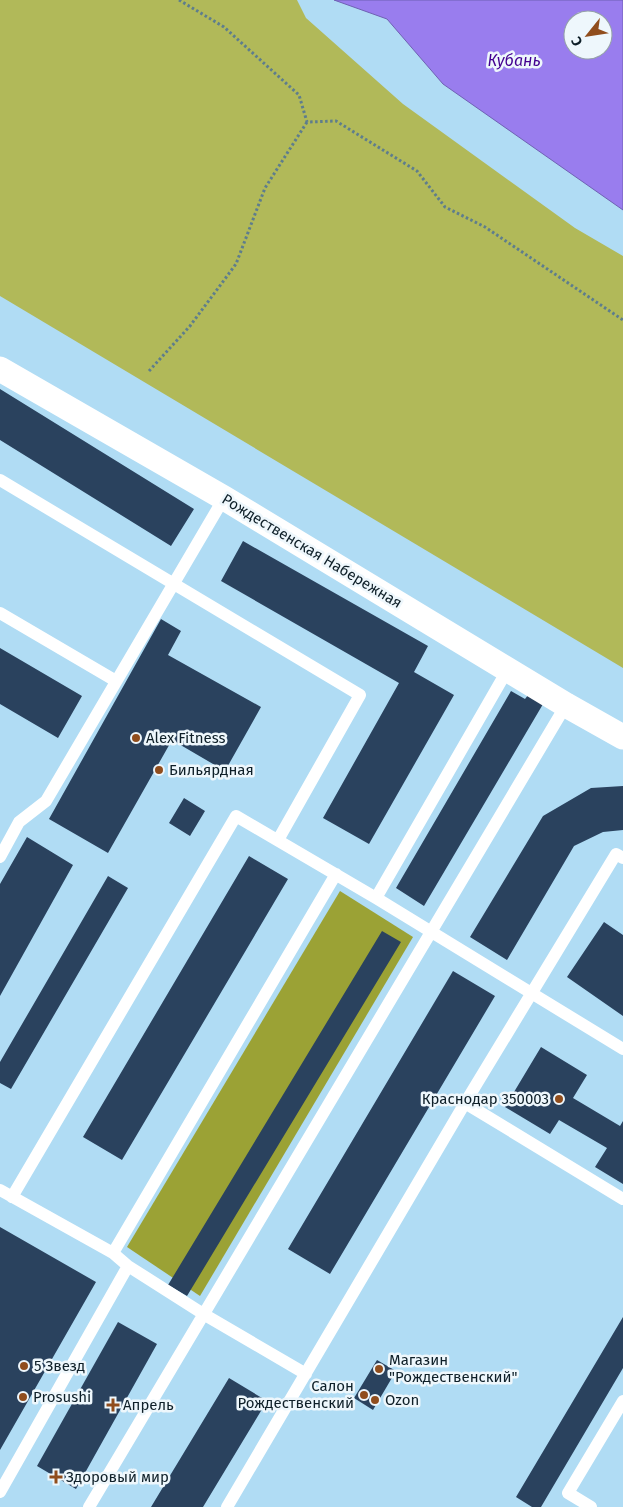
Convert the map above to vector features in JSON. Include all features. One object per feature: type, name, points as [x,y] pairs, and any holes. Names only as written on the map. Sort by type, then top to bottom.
[{"type":"street","name":"Рождественская Набережная","points":[[0,369],[224,498],[566,705],[623,737]]},
{"type":"lane","points":[[0,480],[360,694],[278,840]]},
{"type":"lane","points":[[0,857],[19,822],[46,801],[224,498]]},
{"type":"lane","points":[[0,613],[116,681]]},
{"type":"lane","points":[[376,898],[508,669]]},
{"type":"lane","points":[[89,1507],[566,705]]},
{"type":"lane","points":[[12,1197],[236,816],[376,898],[623,1049]]},
{"type":"lane","points":[[227,1507],[464,1103],[531,993],[616,854],[623,858]]},
{"type":"lane","points":[[113,1253],[336,874]]},
{"type":"lane","points":[[464,1103],[623,1199]]},
{"type":"lane","points":[[0,1190],[113,1253],[128,1266],[306,1374]]},
{"type":"lane","points":[[0,1492],[128,1266]]},
{"type":"lane","points":[[591,1507],[568,1493],[623,1401]]},
{"type":"path","points":[[149,371],[190,326],[236,264],[265,188],[307,122],[299,95],[224,26],[179,0]]},
{"type":"path","points":[[307,122],[336,121],[417,171],[445,207],[485,227],[623,320]]},
{"type":"green space","points":[[0,0],[297,0],[306,18],[403,104],[575,228],[623,256],[623,668],[0,296]]},
{"type":"green space","points":[[340,891],[413,937],[200,1296],[127,1247]]},
{"type":"water","name":"Кубань","points":[[334,0],[623,0],[623,210],[443,84],[387,19]]},
{"type":"building","points":[[0,389],[194,509],[171,546],[0,440]]},
{"type":"building","points":[[243,541],[428,646],[414,672],[454,695],[369,844],[323,818],[399,683],[221,581]]},
{"type":"building","points":[[161,619],[181,631],[168,655],[261,707],[225,771],[172,740],[108,853],[49,819]]},
{"type":"building","points":[[0,648],[82,696],[58,738],[0,704]]},
{"type":"building","points":[[532,690],[546,699],[424,906],[396,888],[511,691],[525,699]]},
{"type":"building","points":[[623,786],[623,830],[603,832],[574,846],[507,960],[470,937],[543,816],[591,788]]},
{"type":"building","points":[[184,798],[205,811],[190,836],[169,823]]},
{"type":"building","points":[[27,837],[73,865],[0,996],[0,884]]},
{"type":"building","points":[[249,856],[288,879],[122,1160],[83,1137]]},
{"type":"building","points":[[108,876],[128,888],[11,1089],[0,1083],[0,1062]]},
{"type":"building","points":[[604,922],[623,935],[623,1016],[567,977]]},
{"type":"building","points":[[382,931],[401,942],[187,1296],[168,1285]]},
{"type":"building","points":[[453,971],[495,996],[330,1274],[288,1249]]},
{"type":"building","points":[[541,1047],[587,1075],[573,1098],[620,1126],[623,1121],[623,1184],[595,1167],[607,1148],[559,1120],[550,1134],[505,1107]]},
{"type":"building","name":"5 Звезд","points":[[0,1227],[96,1282],[0,1450]]},
{"type":"building","points":[[623,1317],[623,1368],[541,1507],[532,1507],[516,1497]]},
{"type":"building","points":[[118,1322],[157,1344],[76,1489],[37,1466]]},
{"type":"building","points":[[377,1360],[396,1371],[373,1410],[354,1398]]},
{"type":"building","points":[[229,1378],[267,1401],[203,1507],[151,1507]]},
{"type":"place","name":"Alex Fitness","points":[[136,738]]},
{"type":"place","name":"Бильярдная","points":[[159,770]]},
{"type":"place","name":"Краснодар 350003","points":[[559,1099]]},
{"type":"place","name":"5 Звезд","points":[[24,1366]]},
{"type":"place","name":"Магазин \"Рождественский\"","points":[[379,1369]]},
{"type":"place","name":"Салон Рождественский","points":[[364,1395]]},
{"type":"place","name":"Prosushi","points":[[23,1397]]},
{"type":"place","name":"Ozon","points":[[375,1400]]},
{"type":"place","name":"Апрель","points":[[113,1405]]},
{"type":"place","name":"Здоровый мир","points":[[56,1477]]}]
